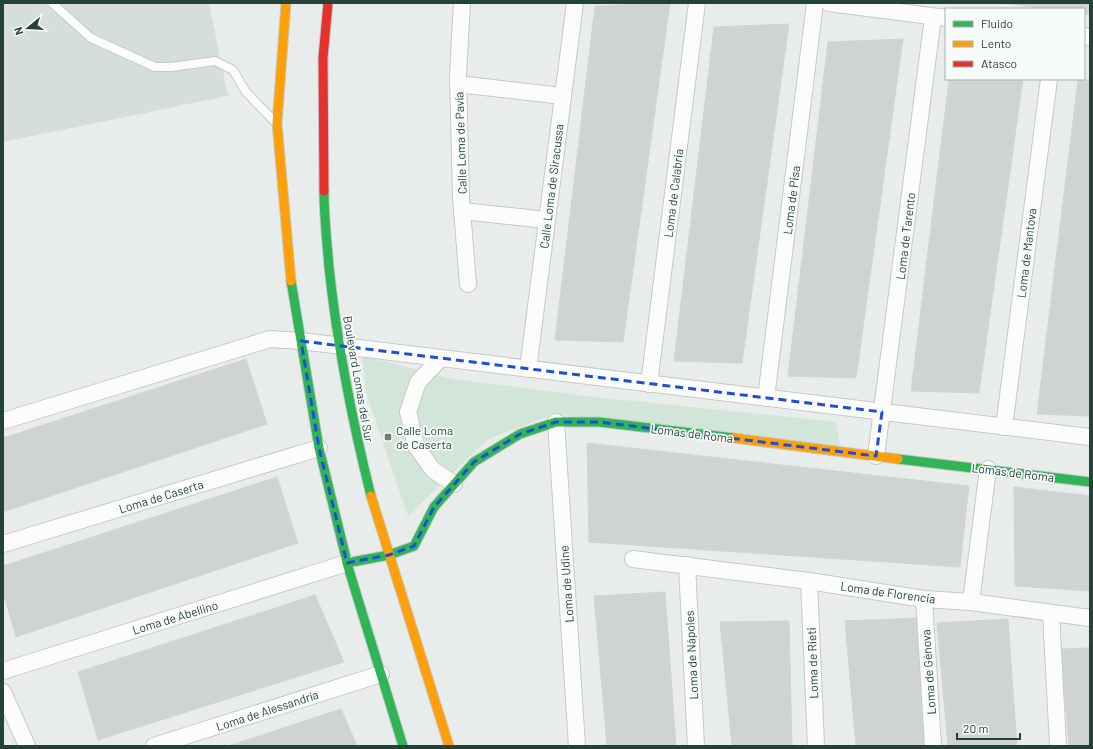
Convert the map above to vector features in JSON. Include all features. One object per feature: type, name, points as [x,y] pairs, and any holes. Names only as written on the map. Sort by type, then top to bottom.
[{"type":"street","points":[[286,3],[277,123],[292,292],[319,448],[347,563],[403,746]]},
{"type":"street","name":"Boulevard Lomas del Sur","points":[[328,3],[323,58],[324,214],[332,295],[340,346],[356,435],[374,507],[449,746]]},
{"type":"street","name":"Calle Loma de Pavía","points":[[462,3],[458,84],[462,211],[468,284]]},
{"type":"street","name":"Calle Loma de Siracussa","points":[[528,369],[575,3]]},
{"type":"street","name":"Loma de Calabria","points":[[649,384],[696,3]]},
{"type":"street","name":"Loma de Pisa","points":[[766,398],[815,3]]},
{"type":"street","points":[[829,3],[940,17]]},
{"type":"street","name":"Loma de Tarento","points":[[876,456],[940,17]]},
{"type":"street","name":"Loma de Mantova","points":[[1004,427],[1049,80]]},
{"type":"street","points":[[458,84],[563,96]]},
{"type":"street","points":[[462,211],[547,220]]},
{"type":"street","points":[[3,421],[270,338],[1090,437]]},
{"type":"street","points":[[441,358],[418,382],[408,412],[416,446],[433,470],[454,484]]},
{"type":"street","name":"Lomas de Roma","points":[[347,563],[389,555],[414,546],[434,507],[474,462],[520,434],[556,422],[598,422],[1090,482]]},
{"type":"street","name":"Loma de Udine","points":[[556,422],[577,746]]},
{"type":"street","name":"Loma de Caserta","points":[[3,544],[319,448]]},
{"type":"street","points":[[971,602],[988,469]]},
{"type":"street","name":"Loma de Florencia","points":[[633,559],[808,581],[924,599],[971,602],[1090,618]]},
{"type":"street","name":"Loma de Abellino","points":[[3,671],[347,563]]},
{"type":"street","name":"Loma de Nápoles","points":[[687,565],[696,746]]},
{"type":"street","name":"Loma de Rieti","points":[[808,581],[816,746]]},
{"type":"street","name":"Loma de Génova","points":[[924,599],[933,746]]},
{"type":"street","points":[[1051,613],[1058,746]]},
{"type":"street","name":"Loma de Alessandría","points":[[154,746],[381,674]]},
{"type":"street","points":[[3,692],[27,746]]},
{"type":"lane","points":[[52,3],[91,38],[155,67],[171,67],[215,61],[233,70],[246,92],[277,123]]},
{"type":"highlighted area","points":[[301,341],[882,412],[876,456],[599,422],[556,422],[520,434],[474,462],[434,507],[414,546],[389,555],[347,563],[319,448]]},
{"type":"shaded area","points":[[3,3],[209,3],[228,96],[3,142]]},
{"type":"green space","points":[[362,356],[454,379],[585,396],[836,422],[840,447],[555,414],[488,439],[408,516],[366,392]]},
{"type":"building","points":[[670,3],[623,342],[555,340],[595,6]]},
{"type":"building","points":[[1002,3],[1090,3],[1090,14],[1085,14],[1085,8],[1040,8]]},
{"type":"building","points":[[789,24],[742,363],[674,361],[714,27]]},
{"type":"building","points":[[903,39],[856,378],[788,376],[828,42]]},
{"type":"building","points":[[949,80],[1023,80],[979,393],[911,391]]},
{"type":"building","points":[[1078,80],[1090,80],[1090,416],[1037,414]]},
{"type":"building","points":[[246,359],[267,424],[3,512],[3,438]]},
{"type":"building","points":[[587,443],[969,486],[960,567],[589,542]]},
{"type":"building","points":[[277,477],[298,543],[16,637],[3,592],[3,566]]},
{"type":"building","points":[[1014,487],[1090,496],[1090,591],[1015,586]]},
{"type":"building","points":[[665,592],[676,746],[607,746],[594,596]]},
{"type":"building","points":[[315,595],[344,662],[98,740],[78,672]]},
{"type":"building","points":[[916,618],[925,746],[856,746],[845,621]]},
{"type":"building","points":[[1008,619],[1017,746],[948,746],[937,623]]},
{"type":"building","points":[[789,621],[792,746],[732,746],[720,622]]},
{"type":"building","points":[[1090,648],[1090,746],[1069,746],[1061,649]]},
{"type":"building","points":[[341,709],[357,746],[228,746]]},
{"type":"traffic: fast","points":[[324,191],[329,267],[336,325],[351,410],[371,496]]},
{"type":"traffic: fast","points":[[291,281],[319,448],[349,570],[403,746]]},
{"type":"traffic: fast","points":[[347,563],[389,555],[414,546],[434,507],[474,462],[520,434],[556,422],[599,422],[734,438]]},
{"type":"traffic: fast","points":[[898,459],[1090,482]]},
{"type":"traffic: slow","points":[[286,3],[277,123],[291,281]]},
{"type":"traffic: slow","points":[[734,438],[898,459]]},
{"type":"traffic: slow","points":[[371,496],[449,746]]},
{"type":"traffic: jam","points":[[324,191],[323,58],[328,3]]},
{"type":"place","name":"Calle Loma de Caserta","points":[[388,437]]}]
